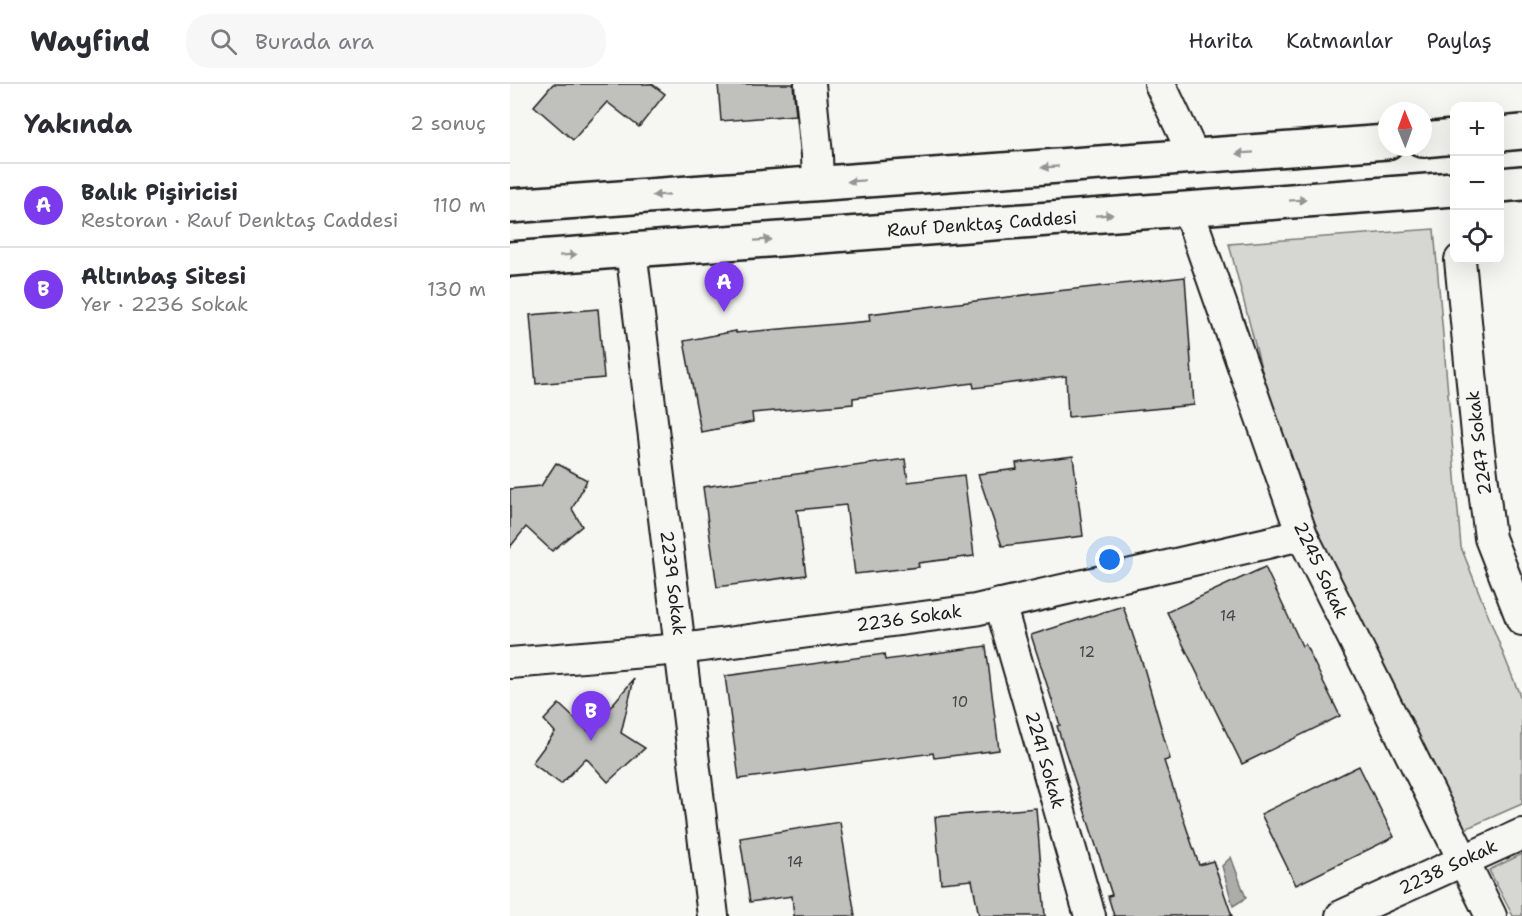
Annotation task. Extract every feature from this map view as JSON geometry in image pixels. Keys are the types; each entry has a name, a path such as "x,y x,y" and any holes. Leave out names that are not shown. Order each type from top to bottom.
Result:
{"main road":[{"path":"1504,134 1522,132"},
{"path":"1432,139 1450,137"},
{"path":"510,206 1378,143"},
{"path":"1504,185 1522,183"},
{"name":"Rauf Denktaş Caddesi","path":"510,259 1188,208 1450,192"}],"street":[{"path":"810,84 818,184"},
{"path":"1160,84 1194,156"},
{"name":"2245 Sokak","path":"1188,208 1302,535 1491,916"},
{"name":"2239 Sokak","path":"631,250 713,916"},
{"name":"2247 Sokak","path":"1460,264 1477,434 1491,538 1522,620"},
{"name":"2236 Sokak","path":"510,663 681,649 963,611 1302,535"},
{"name":"2241 Sokak","path":"1000,604 1090,916"},
{"name":"2238 Sokak","path":"1341,916 1522,834"}],"shaded area":[{"path":"1434,229 1461,547 1522,701 1522,804 1456,833 1301,522 1229,244"},
{"path":"1522,854 1522,916 1513,916 1489,870"},
{"path":"1231,857 1246,898 1233,906 1222,866"}],"building":[{"path":"553,84 652,84 665,94 639,127 607,102 573,140 534,106"},
{"path":"718,84 793,84 796,115 721,121"},
{"path":"1185,277 1194,405 1068,417 1066,376 974,388 973,383 853,398 853,404 752,413 753,422 701,432 684,341 736,331 736,333 870,321 869,314"},
{"path":"598,309 604,378 536,384 530,315"},
{"path":"1073,456 1083,536 1002,546 978,474 1017,469 1016,463"},
{"path":"905,459 908,482 964,475 974,556 918,563 919,567 855,574 846,505 797,510 806,575 717,587 703,487"},
{"path":"556,463 587,480 572,509 582,526 552,551 526,527 510,547 510,489 541,486"},
{"path":"1265,567 1302,646 1305,644 1340,716 1242,764 1167,612"},
{"path":"1123,606 1144,668 1170,759 1164,761 1199,865 1213,861 1232,916 1114,916 1108,896 1112,895 1057,726 1060,725 1031,635"},
{"path":"986,646 999,750 934,758 933,753 739,779 725,676 884,654 885,660"},
{"path":"634,679 621,733 645,748 608,782 586,758 561,784 532,763 555,732 544,720 559,704 589,732"},
{"path":"1359,766 1394,837 1296,885 1261,814"},
{"path":"1036,808 1045,916 979,916 972,880 941,883 935,817"},
{"path":"840,822 855,916 794,916 792,896 750,902 740,838"}],"place":[{"name":"Balık Pişiricisi","path":"724,312"},
{"name":"Altınbaş Sitesi","path":"591,741"}]}
